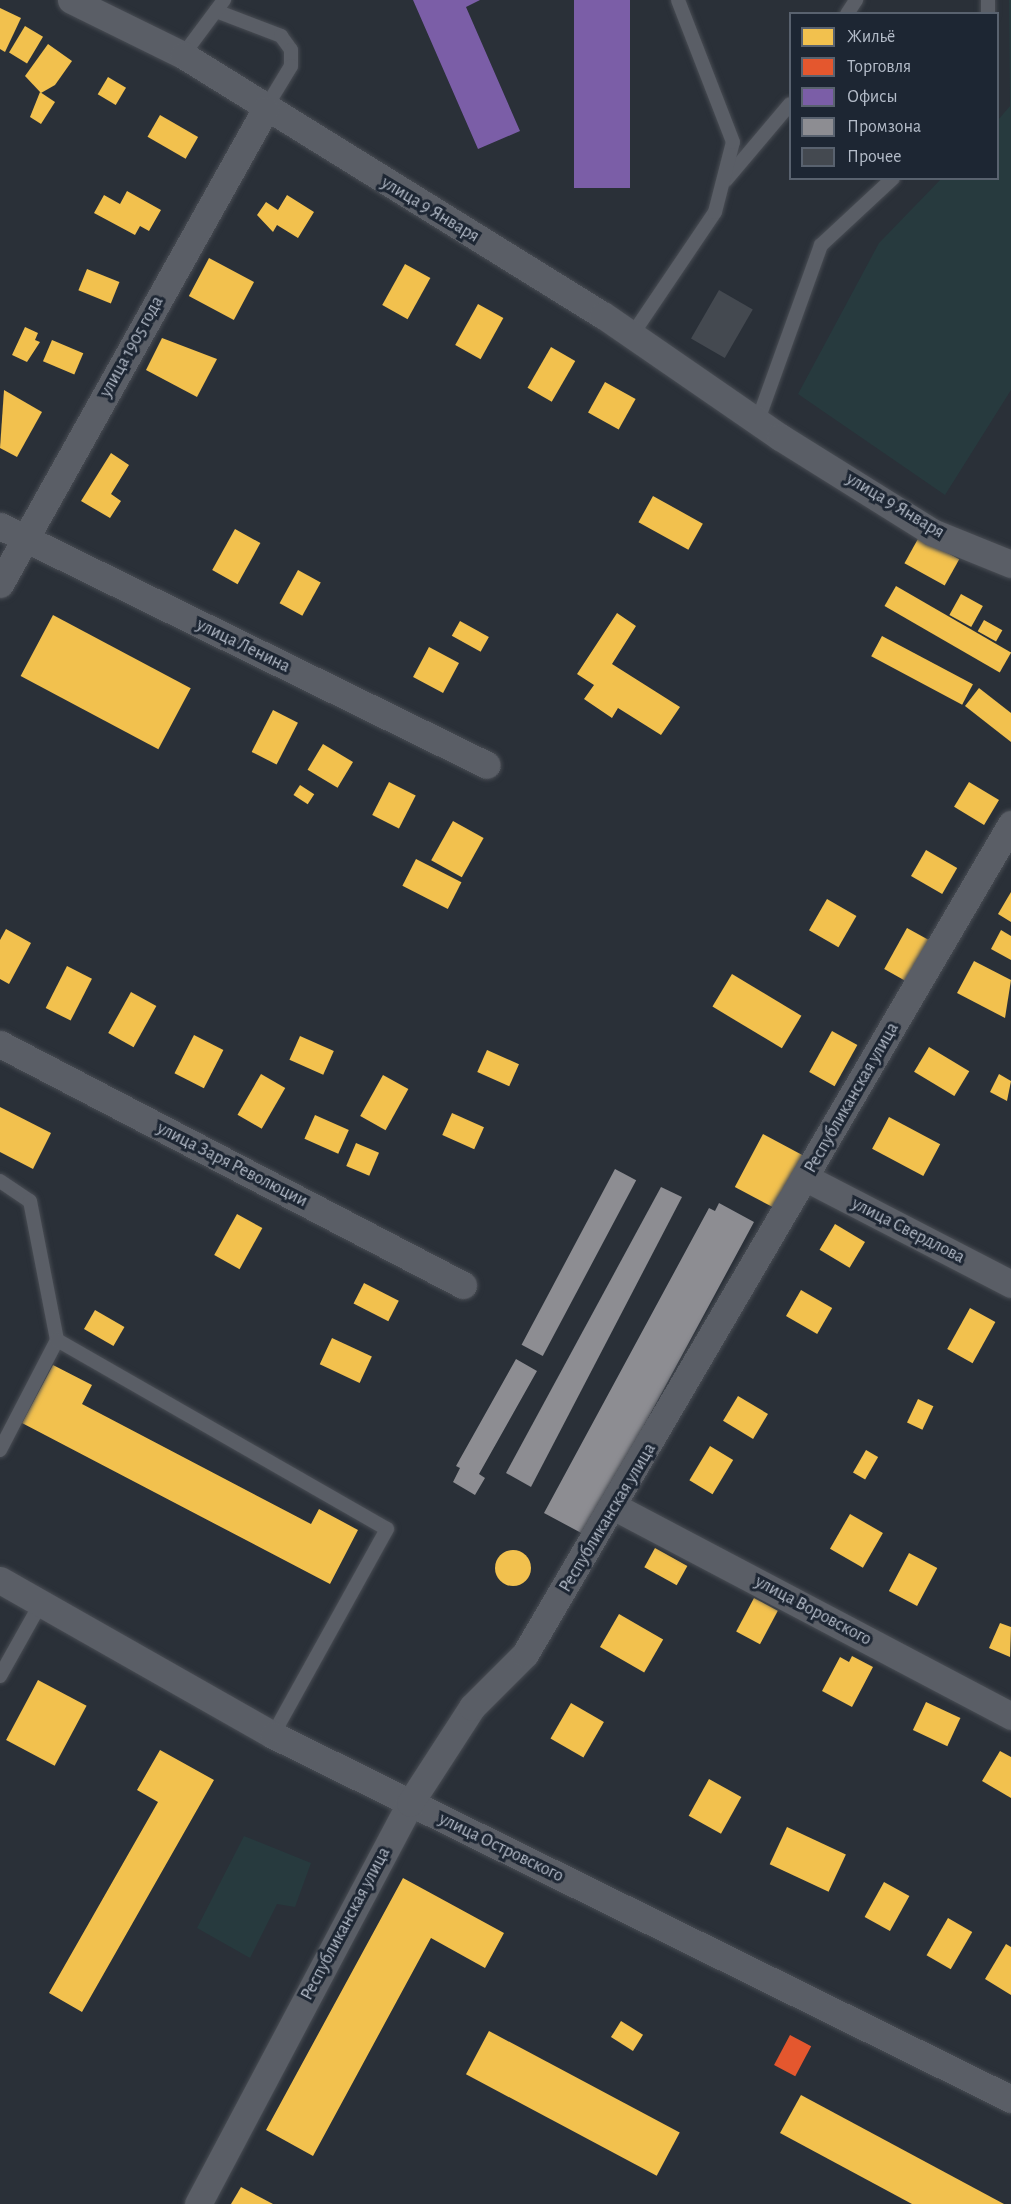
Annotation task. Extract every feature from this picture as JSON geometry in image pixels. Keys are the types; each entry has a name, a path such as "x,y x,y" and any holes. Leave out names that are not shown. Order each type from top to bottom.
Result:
{"street":[{"name":"улица 9 Января","path":"71,0 183,55 265,110 632,335 780,437 932,532 1011,564"},
{"name":"улица 1905 года","path":"0,584 265,110"},
{"name":"улица Ленина","path":"0,526 487,765"},
{"name":"Республиканская улица","path":"198,2204 410,1803 472,1707 525,1654 615,1507 806,1178 1004,853 1011,824"},
{"name":"улица Заря Революции","path":"0,1044 463,1285"},
{"name":"улица Свердлова","path":"806,1178 1011,1284"},
{"name":"улица Воровского","path":"615,1507 1011,1716"},
{"name":"улица Островского","path":"0,1580 273,1735 1011,2099"}],"lane":[{"path":"632,335 715,212 733,142 678,0"},
{"path":"183,55 220,6 282,36 291,50 291,66 265,110"},
{"path":"723,184 789,105"},
{"path":"758,420 821,245 890,180"},
{"path":"0,1180 30,1201 57,1340 0,1450"},
{"path":"57,1340 387,1529 273,1735"},
{"path":"0,1676 41,1603"}],"green space":[{"path":"1009,0 1011,0 1011,390 945,495 798,394 879,243 940,180 999,180 999,119 1010,106"},
{"path":"244,1836 311,1863 295,1907 277,1904 250,1958 197,1928"}],"building: Жильё":[{"path":"0,8 21,18 5,52 0,49"},
{"path":"25,26 43,37 27,63 9,53"},
{"path":"48,44 72,61 55,85 41,93 25,76"},
{"path":"108,77 126,88 116,105 98,94"},
{"path":"40,92 55,102 41,124 30,117"},
{"path":"160,115 198,137 186,159 148,137"},
{"path":"127,191 161,210 149,231 140,226 135,235 94,213 104,195 120,204"},
{"path":"287,195 314,212 298,238 277,225 273,232 257,215 266,202 278,210"},
{"path":"209,258 254,282 234,320 189,296"},
{"path":"405,264 430,278 408,319 382,305"},
{"path":"87,269 119,282 111,303 78,290"},
{"path":"478,304 503,318 481,359 455,345"},
{"path":"25,327 38,333 35,340 40,342 27,362 12,355"},
{"path":"162,338 217,359 197,397 146,370"},
{"path":"52,340 83,353 74,374 43,361"},
{"path":"551,347 575,361 552,402 528,388"},
{"path":"605,382 636,399 619,430 588,413"},
{"path":"4,390 42,412 17,457 0,448"},
{"path":"111,453 129,465 111,494 121,501 110,518 81,501"},
{"path":"653,496 703,524 688,550 638,522"},
{"path":"235,529 260,543 238,584 212,570"},
{"path":"919,537 959,559 945,586 904,563"},
{"path":"298,570 321,583 302,616 280,603"},
{"path":"896,586 1011,652 1000,672 884,606"},
{"path":"961,594 983,606 971,627 949,615"},
{"path":"617,613 636,626 612,664 680,707 661,735 618,708 612,718 584,699 594,685 577,674"},
{"path":"53,615 191,688 158,749 21,676"},
{"path":"984,620 1002,630 996,642 978,631"},
{"path":"460,621 489,637 481,652 452,636"},
{"path":"882,636 973,684 962,705 871,656"},
{"path":"429,647 459,663 443,693 413,677"},
{"path":"979,688 1011,713 1011,742 965,706"},
{"path":"273,710 298,723 277,765 252,752"},
{"path":"323,744 353,762 338,788 308,770"},
{"path":"389,782 416,796 399,829 372,815"},
{"path":"969,782 999,800 984,825 954,807"},
{"path":"300,785 314,794 308,804 293,795"},
{"path":"453,821 484,838 462,877 431,860"},
{"path":"926,850 957,868 942,894 911,876"},
{"path":"416,859 461,882 448,909 402,886"},
{"path":"1011,892 1011,922 998,914"},
{"path":"827,899 856,916 838,947 809,930"},
{"path":"907,928 932,942 910,983 884,969"},
{"path":"6,929 31,943 9,984 0,979 0,940"},
{"path":"1001,930 1011,936 1011,960 991,949"},
{"path":"974,961 1011,980 1005,1018 957,993"},
{"path":"67,966 92,979 71,1021 46,1008"},
{"path":"732,974 801,1016 782,1048 712,1007"},
{"path":"131,992 156,1006 134,1047 108,1033"},
{"path":"832,1031 857,1045 835,1086 809,1072"},
{"path":"194,1035 223,1050 204,1088 174,1073"},
{"path":"300,1036 334,1051 323,1075 289,1060"},
{"path":"929,1047 969,1071 954,1096 914,1072"},
{"path":"487,1050 519,1064 509,1086 477,1072"},
{"path":"261,1074 285,1088 262,1129 237,1115"},
{"path":"999,1074 1011,1081 1007,1101 990,1092"},
{"path":"383,1075 408,1089 386,1130 360,1116"},
{"path":"0,1107 51,1133 33,1169 0,1152"},
{"path":"452,1113 484,1127 474,1149 442,1135"},
{"path":"315,1115 349,1130 338,1154 304,1139"},
{"path":"889,1117 940,1144 923,1176 872,1149"},
{"path":"763,1134 803,1155 775,1208 735,1187"},
{"path":"356,1143 379,1153 369,1176 346,1166"},
{"path":"237,1214 262,1228 240,1269 214,1255"},
{"path":"835,1224 865,1242 850,1268 820,1250"},
{"path":"364,1283 399,1301 388,1321 354,1303"},
{"path":"801,1290 832,1308 817,1334 786,1316"},
{"path":"970,1308 995,1322 973,1363 947,1349"},
{"path":"95,1310 124,1327 113,1346 84,1329"},
{"path":"332,1338 372,1357 360,1383 320,1364"},
{"path":"53,1365 92,1385 82,1404 311,1524 319,1509 358,1530 330,1584 22,1423"},
{"path":"738,1396 768,1414 753,1439 723,1421"},
{"path":"918,1399 933,1406 922,1430 907,1423"},
{"path":"710,1446 733,1460 713,1494 689,1480"},
{"path":"866,1450 878,1457 865,1480 853,1473"},
{"path":"850,1514 883,1533 863,1568 830,1549"},
{"path":"655,1548 687,1566 677,1585 644,1567"},
{"path":"513,1550 526,1555 531,1568 526,1581 513,1586 500,1581 495,1568 500,1555"},
{"path":"909,1553 937,1568 917,1606 889,1591"},
{"path":"754,1598 778,1611 760,1644 736,1632"},
{"path":"619,1614 663,1640 644,1672 600,1647"},
{"path":"1000,1623 1011,1627 1010,1657 989,1648"},
{"path":"852,1656 873,1667 852,1707 822,1691 840,1657 849,1662"},
{"path":"38,1680 87,1706 55,1766 6,1740"},
{"path":"926,1702 960,1718 947,1746 913,1730"},
{"path":"571,1703 604,1722 583,1758 550,1739"},
{"path":"160,1750 214,1780 82,2012 49,1993 158,1802 137,1790"},
{"path":"1000,1751 1011,1757 1011,1798 982,1781"},
{"path":"709,1779 741,1797 721,1834 689,1816"},
{"path":"787,1827 846,1854 829,1892 770,1864"},
{"path":"403,1878 504,1933 485,1968 431,1938 313,2156 266,2130"},
{"path":"884,1882 909,1896 890,1931 865,1917"},
{"path":"948,1918 972,1932 951,1969 926,1955"},
{"path":"1006,1944 1011,1947 1011,1995 985,1979"},
{"path":"621,2021 643,2035 633,2051 611,2037"},
{"path":"489,2031 680,2132 657,2176 466,2074"},
{"path":"801,2095 1004,2204 912,2204 780,2133"},
{"path":"241,2187 273,2204 231,2204"}],"building: Торговля":[{"path":"790,2035 811,2046 795,2076 774,2065"}],"building: Офисы":[{"path":"413,0 480,0 466,7 520,131 478,149"},
{"path":"574,0 630,0 630,188 574,188"}],"building: Промзона":[{"path":"615,1169 636,1180 543,1356 522,1345"},
{"path":"661,1187 682,1197 531,1487 506,1473"},
{"path":"719,1203 754,1222 585,1535 544,1513 709,1208 715,1211"},
{"path":"516,1359 537,1371 479,1474 485,1478 475,1495 453,1482 460,1468 456,1466"}],"building: Прочее":[{"path":"719,290 753,310 725,358 691,338"}]}
